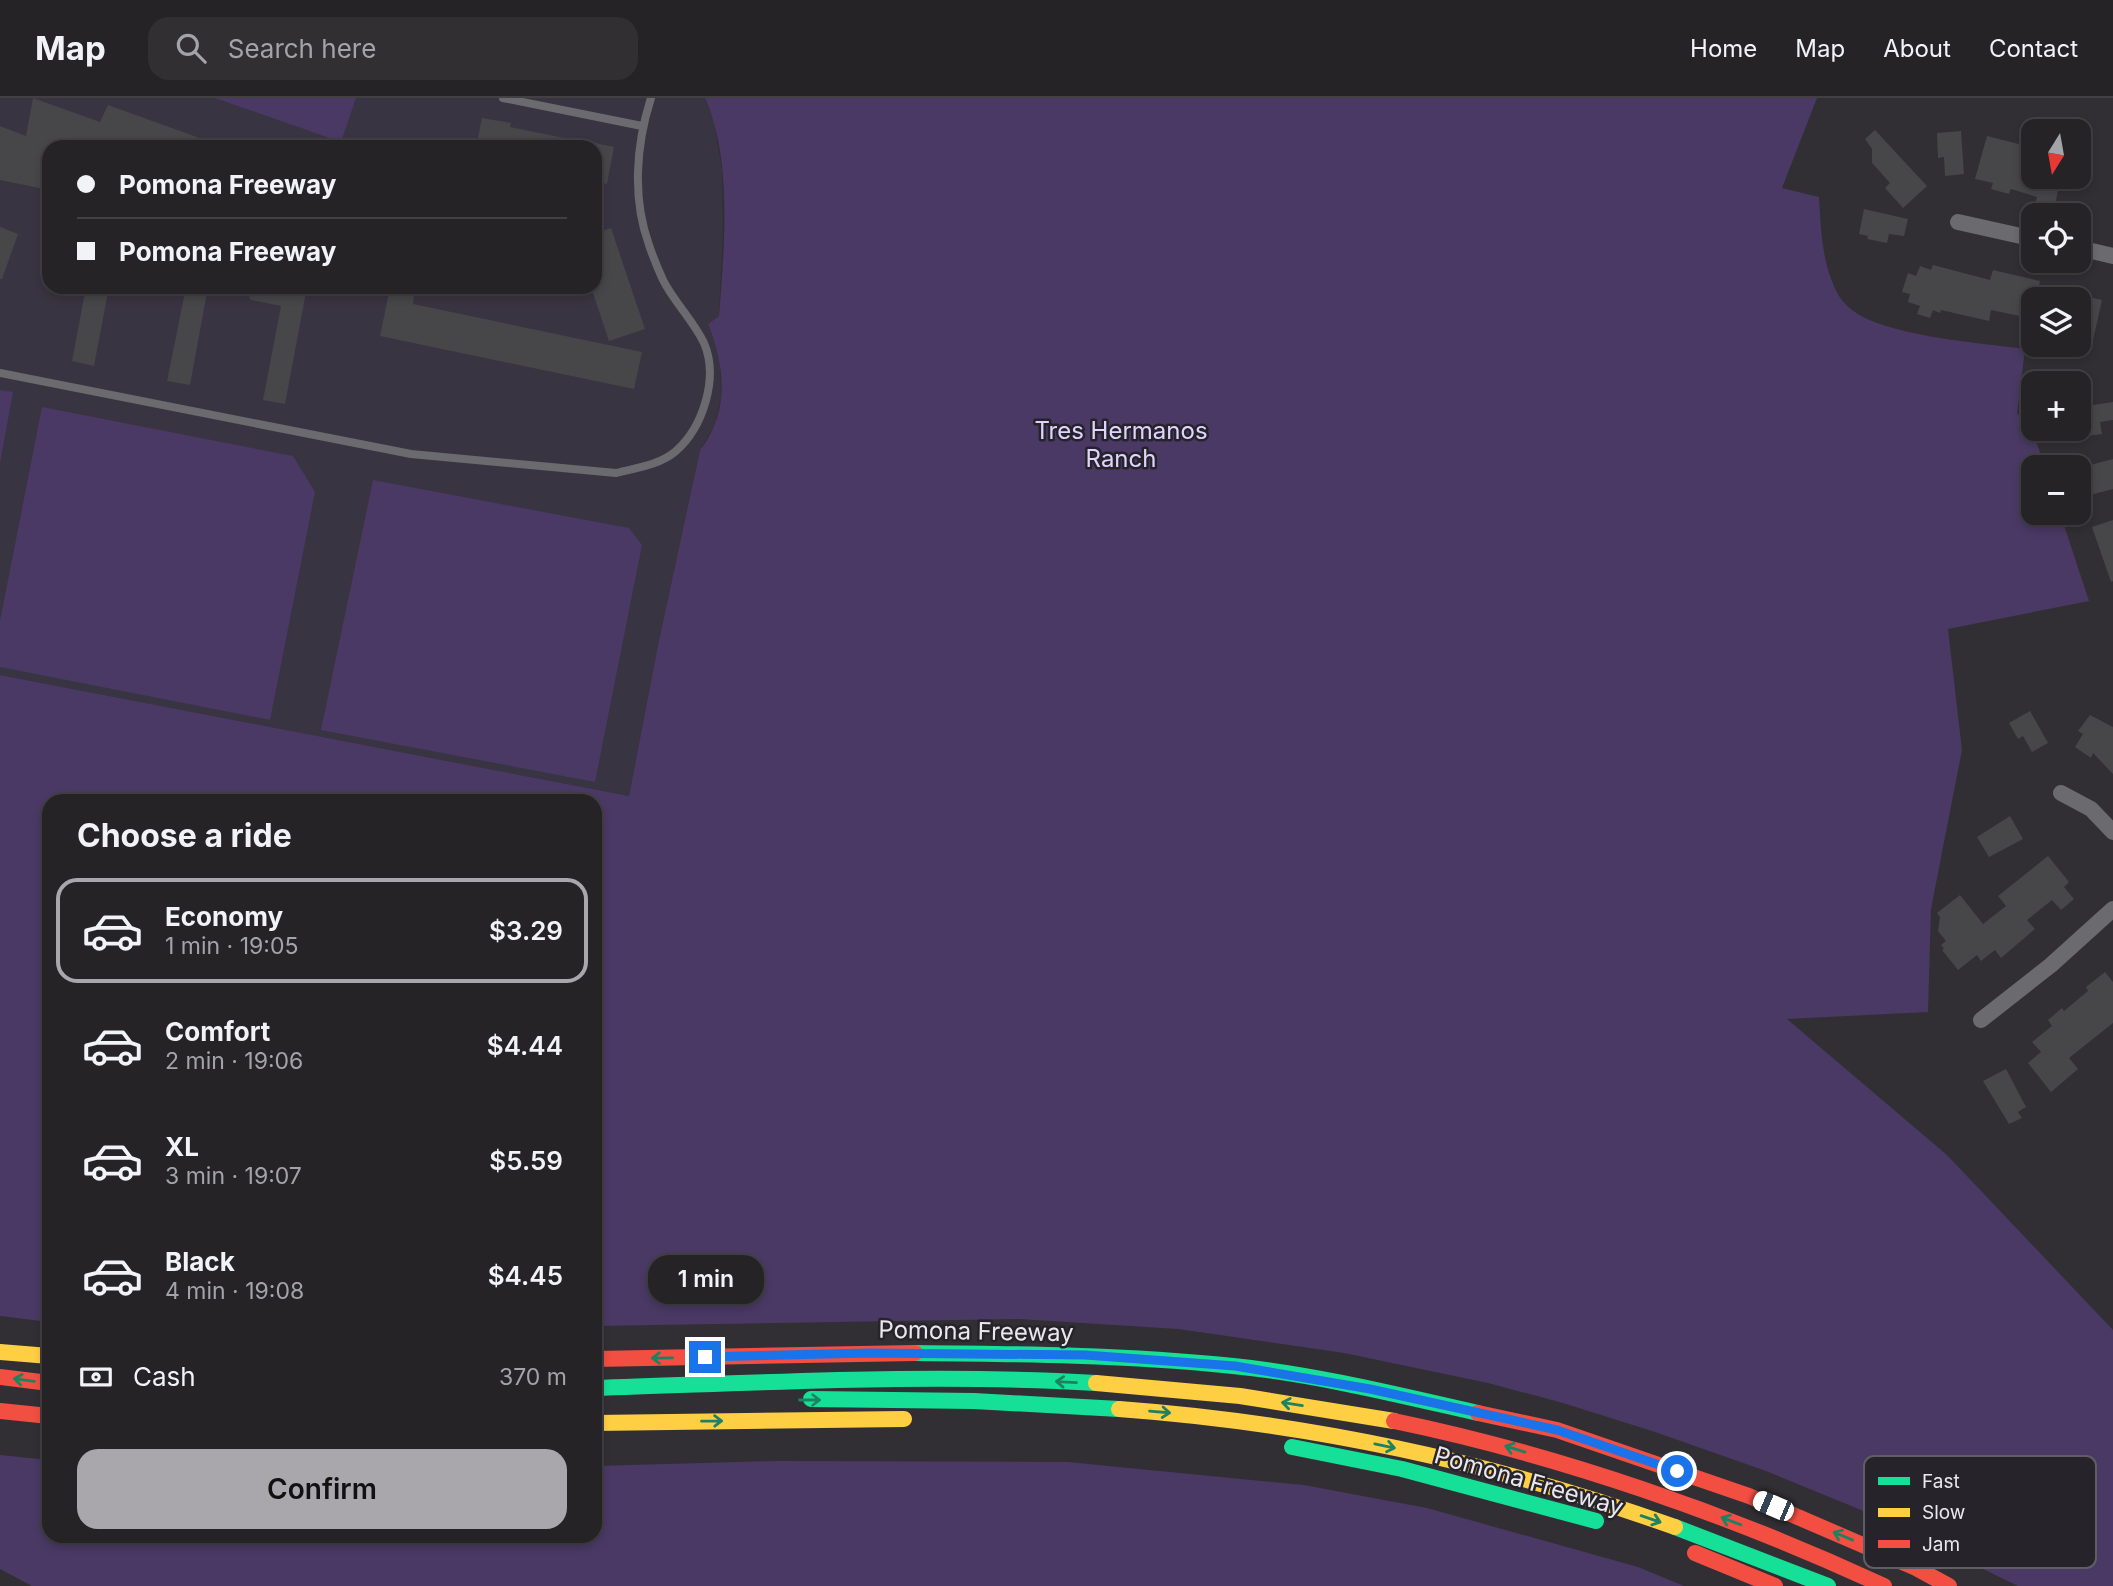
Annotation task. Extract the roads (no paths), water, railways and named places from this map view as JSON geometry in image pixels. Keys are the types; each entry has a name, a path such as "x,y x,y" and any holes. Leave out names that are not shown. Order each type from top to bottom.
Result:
{"highway":[{"path":"0,1352 42,1355"},
{"name":"Pomona Freeway","path":"602,1359 869,1353 1071,1355 1235,1366 1370,1389 1557,1430 1749,1496 1864,1546"},
{"path":"0,1377 42,1382"},
{"path":"602,1388 874,1379 1009,1379 1129,1385 1246,1397 1375,1417 1499,1444 1727,1519 1884,1586"},
{"path":"0,1393 42,1397"},
{"path":"801,1400 968,1400 1080,1405 1193,1415 1341,1436 1458,1461 1577,1494 1723,1544 1828,1586"},
{"path":"602,1402 677,1401"},
{"path":"0,1410 42,1415"},
{"path":"602,1423 921,1418"},
{"name":"Pomona Freeway","path":"1003,1419 1124,1424 1269,1443 1402,1469 1568,1512 1607,1525"},
{"path":"1686,1550 1774,1586"},
{"name":"Pomona Freeway","path":"1916,1568 1949,1586"}],"street":[{"path":"1958,222 2021,236"},
{"path":"2091,251 2113,256"},
{"path":"2061,793 2091,809 2113,832"},
{"path":"1981,1020 2051,965 2113,909"}],"lane":[{"path":"503,98 642,126"},
{"path":"0,373 411,454 616,473 649,466 675,452 692,433 705,405 709,374 704,345 663,281 648,243 639,201 642,126 651,98"}],"park label":[{"name":"Tres Hermanos Ranch","path":"1121,444"}]}
